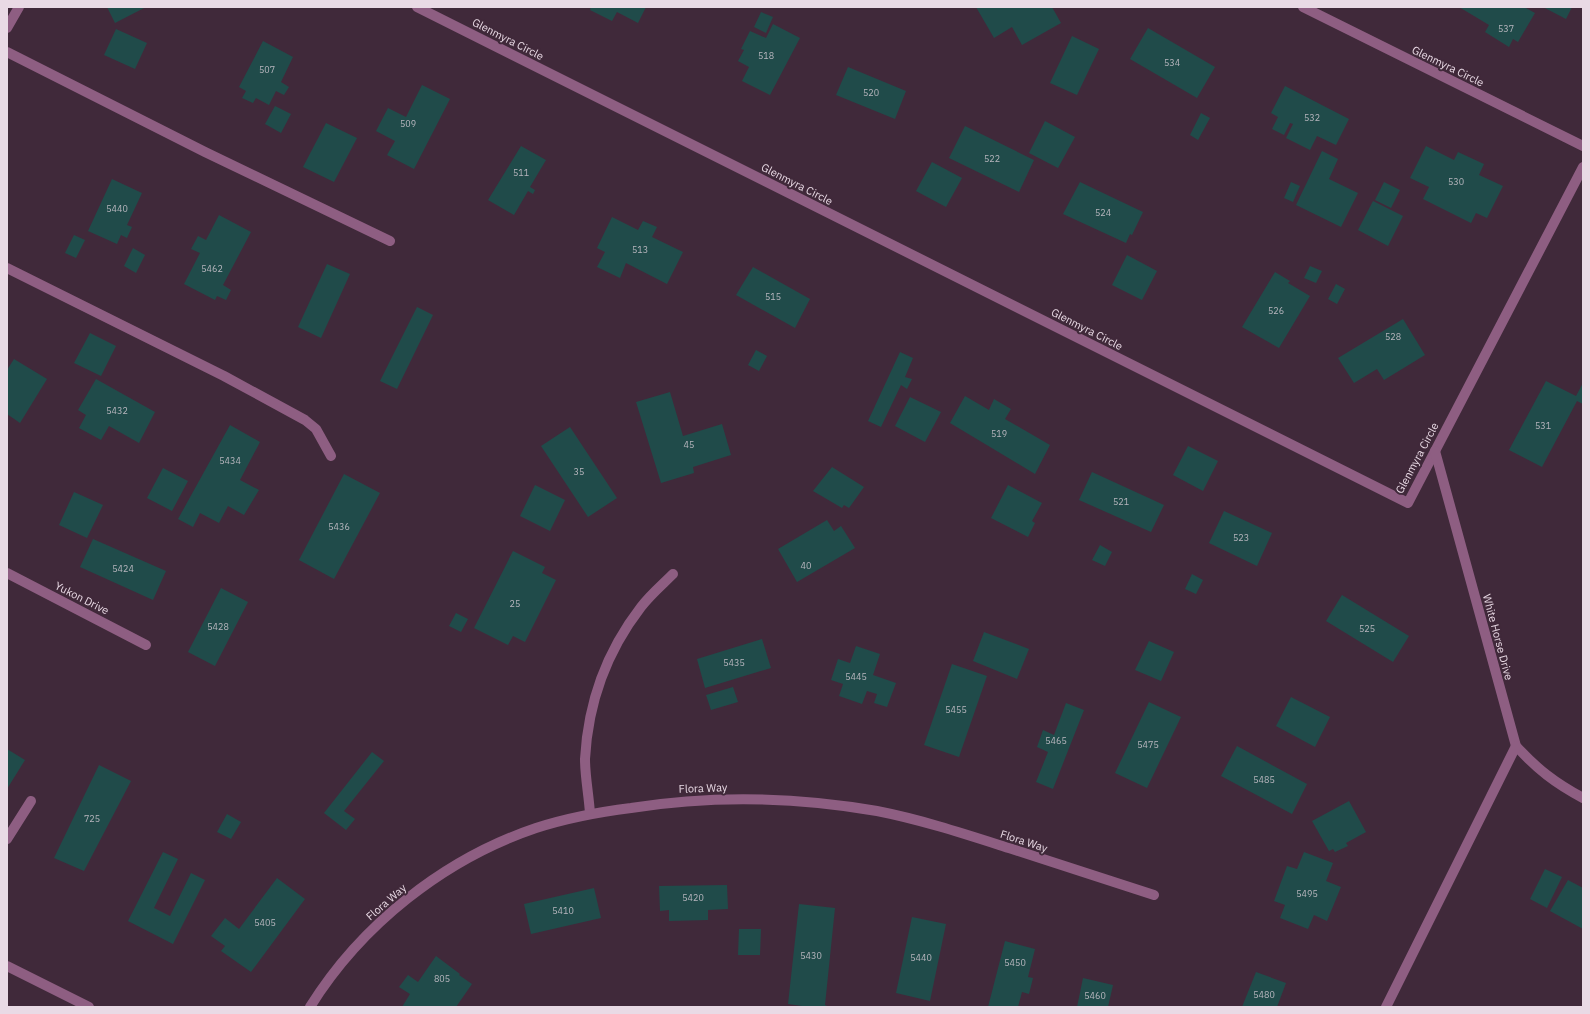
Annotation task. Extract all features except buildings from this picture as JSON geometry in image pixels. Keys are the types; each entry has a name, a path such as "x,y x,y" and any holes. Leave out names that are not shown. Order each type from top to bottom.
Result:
{"street":[{"path":"7,28 19,7"},
{"name":"Glenmyra Circle","path":"417,7 1408,503 1583,167"},
{"name":"Glenmyra Circle","path":"1303,7 1583,146"},
{"path":"7,52 205,152 390,241"},
{"path":"7,268 224,376 305,420 316,429 331,456"},
{"name":"White Horse Drive","path":"1435,451 1516,746 1535,767 1561,787 1583,798"},
{"name":"Yukon Drive","path":"7,573 146,645"},
{"path":"590,814 585,760 590,717 601,676 619,639 642,605 673,574"},
{"path":"1386,1007 1516,746"},
{"name":"Flora Way","path":"310,1007 322,987 356,945 396,908 439,876 486,849 535,828 590,814 672,802 742,798 810,802 878,812 943,826 1154,895"},
{"path":"7,839 31,801"},
{"path":"7,966 89,1007"}]}
